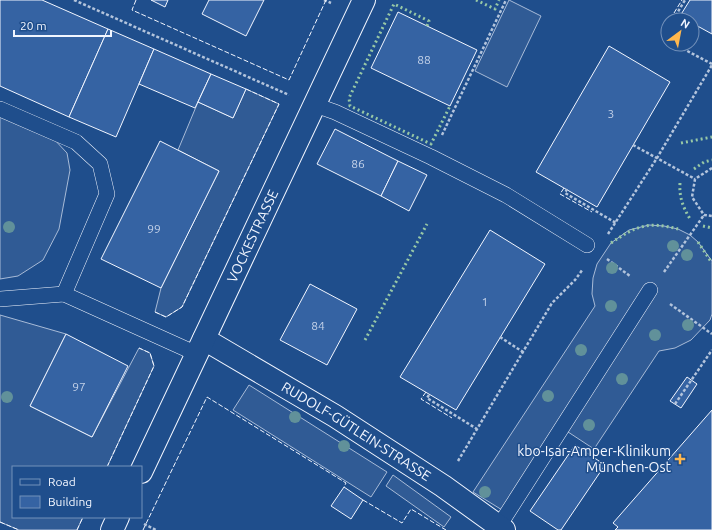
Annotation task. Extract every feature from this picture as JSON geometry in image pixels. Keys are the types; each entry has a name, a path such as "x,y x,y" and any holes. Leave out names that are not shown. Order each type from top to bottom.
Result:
{"main road":[{"name":"VOCKESTRASSE","path":"142,470 364,0"},
{"name":"RUDOLF-GÜTLEIN-STRASSE","path":"200,347 335,416 443,486 501,528"},
{"path":"112,530 118,518"}],"lane":[{"path":"315,104 417,151 506,195 587,244"},
{"path":"0,109 76,142 100,164 107,194 64,294"},
{"path":"501,528 650,290"},
{"path":"0,299 64,294 200,347"}],"path":[{"path":"74,0 290,96"},
{"path":"324,0 334,4"},
{"path":"440,138 506,0"},
{"path":"678,12 685,0"},
{"path":"604,240 657,158 712,64 689,52"},
{"path":"633,145 695,179"},
{"path":"712,168 695,179 692,198 704,215 712,216"},
{"path":"566,189 564,192 616,223"},
{"path":"650,290 704,215"},
{"path":"443,486 552,302 575,280 584,268"},
{"path":"500,337 523,352"},
{"path":"675,404 712,350"},
{"path":"429,395 427,398 477,429"}],"shaded area":[{"path":"509,0 541,16 507,87 475,71"},
{"path":"246,89 279,104 182,307 166,317 155,312 161,288 219,171 178,150 198,102 233,118"},
{"path":"0,114 52,137 67,153 70,170 59,229 43,260 18,276 0,279"},
{"path":"649,225 678,229 690,235 698,242 712,261 712,314 710,320 691,340 675,348 659,351 594,449 562,428 507,513 473,492 595,306 592,294 593,278 597,264 611,243 629,230"},
{"path":"0,315 66,334 30,406 92,437 139,348 150,353 154,366 107,466 12,466 12,518 83,518 77,530 19,530 0,522"},
{"path":"249,385 387,472 371,497 233,410"},
{"path":"393,475 451,517 444,527 386,486"}],"building":[{"path":"0,0 42,0 108,29 69,117 0,86"},
{"path":"151,0 168,0 165,7"},
{"path":"209,0 264,0 246,36 202,14"},
{"path":"690,0 712,0 712,34 700,27 700,12 682,12"},
{"path":"398,12 477,50 450,106 371,68"},
{"path":"108,29 154,49 116,137 69,117"},
{"path":"609,46 670,82 597,207 536,172"},
{"path":"154,49 211,74 195,108 139,84"},
{"path":"211,74 246,89 233,118 198,102"},
{"path":"335,129 398,161 381,196 317,164"},
{"path":"160,141 219,171 161,288 101,259"},
{"path":"398,161 427,175 409,211 381,196"},
{"path":"490,230 545,264 456,410 400,377"},
{"path":"310,284 357,309 327,365 280,340"},
{"path":"66,334 128,366 92,437 30,406"},
{"path":"687,377 697,384 681,408 670,401"},
{"name":"kbo-Isar-Amper-Klinikum München-Ost","path":"712,410 712,530 615,530 618,527 613,523"},
{"path":"575,445 605,465 561,530 558,530 530,511"},
{"path":"344,487 363,500 351,519 331,506"}],"hedge":[{"path":"476,0 495,9 499,0"},
{"path":"427,26 429,21 394,4 349,98 350,106 431,144 450,106"},
{"path":"681,143 712,137"},
{"path":"694,169 704,162 712,160"},
{"path":"680,183 682,202 690,219"},
{"path":"365,340 427,224"},
{"path":"611,243 635,229 650,225 678,229"},
{"path":"703,226 712,228"},
{"path":"698,242 712,263"}],"fence":[{"path":"136,0 132,10 289,80 326,0"},
{"path":"675,12 682,0"},
{"path":"155,312 166,317 182,307 279,104 246,89"},
{"path":"564,188 560,194 592,212"},
{"path":"107,466 154,366 150,353 139,348"},
{"path":"426,392 421,399 452,418"},
{"path":"143,530 207,397 346,483 344,487"},
{"path":"363,500 402,523 411,509 446,530"},
{"path":"77,530 83,518"},
{"path":"0,522 19,530"}],"place":[{"name":"kbo-Isar-Amper-Klinikum München-Ost","path":"680,459"}]}
